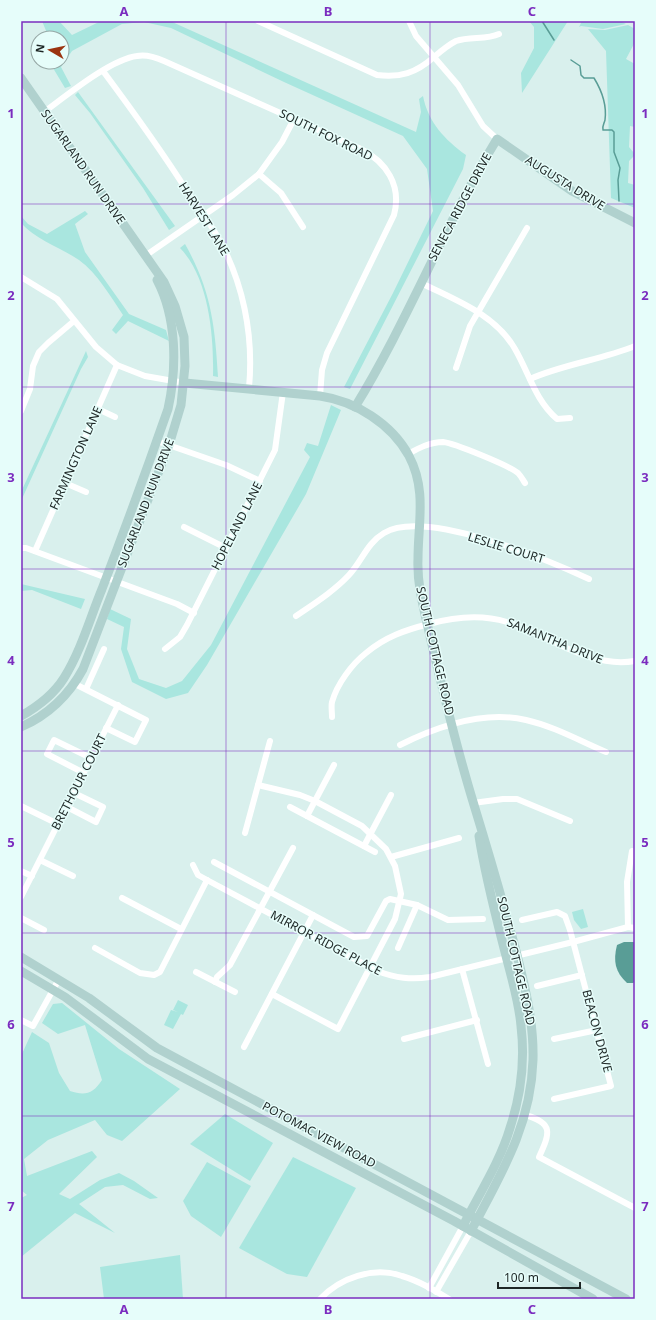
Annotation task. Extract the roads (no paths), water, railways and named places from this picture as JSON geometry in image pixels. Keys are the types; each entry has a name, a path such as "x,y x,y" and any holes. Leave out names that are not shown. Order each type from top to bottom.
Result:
{"street":[{"path":"258,21 377,75 392,76 410,73 454,42 466,39 493,37 499,34"},
{"name":"SENECA RIDGE DRIVE","path":"355,407 377,369 464,194 497,139 483,126 458,85 433,58 416,36 409,21"},
{"name":"SOUTH FOX ROAD","path":"44,112 103,71 119,62 136,56 155,57 294,118 374,156 381,163 390,176 396,196 395,211 392,221 327,353 322,370 320,396"},
{"name":"HARVEST LANE","path":"103,71 204,215 226,253 239,287 250,345 251,369 248,388"},
{"name":"SUGARLAND RUN DRIVE","path":"21,78 164,282 179,316 185,346 185,383 181,406 169,445 89,655 75,684 49,710 21,728"},
{"path":"145,256 233,195 259,174 282,142 294,118"},
{"name":"AUGUSTA DRIVE","path":"497,139 572,191 635,223"},
{"path":"259,174 281,193 303,227"},
{"path":"456,368 466,335 527,228"},
{"name":"SUGARLAND RUN DRIVE","path":"21,716 45,699 64,679 72,664 106,578 168,409 172,381 173,345 166,302 159,283 145,256"},
{"path":"21,277 51,295 62,305 96,347 117,365 145,376 185,383"},
{"path":"421,283 478,312 494,323 506,336 514,348 539,398 550,413 557,419 570,418"},
{"path":"21,408 30,389 33,366 39,352 74,321"},
{"path":"530,379 551,370 635,346"},
{"name":"FARMINGTON LANE","path":"35,551 117,365"},
{"name":"SOUTH COTTAGE ROAD","path":"185,383 248,388 320,396 341,400 385,426 408,454 418,477 420,488 418,570 427,624 452,724 474,803 500,887 529,1004 532,1033 532,1071 525,1115 514,1148 467,1228 436,1292"},
{"name":"HOPELAND LANE","path":"165,649 180,637 194,613 278,442 283,392"},
{"path":"98,409 115,417"},
{"path":"157,441 226,465 260,481"},
{"path":"408,454 428,445 451,443 462,446 517,472 525,483"},
{"path":"65,483 86,492"},
{"name":"LESLIE COURT","path":"296,616 339,584 355,568 368,546 384,533 398,528 420,526 450,531 514,549 556,564 589,579"},
{"path":"184,527 226,548"},
{"path":"21,548 35,551 177,604 194,613"},
{"name":"SAMANTHA DRIVE","path":"332,717 331,703 349,670 361,656 388,637 443,620 474,617 497,619 513,624 597,660 616,663 635,661"},
{"path":"86,689 104,649"},
{"path":"75,684 146,720 135,742 106,728"},
{"name":"BRETHOUR COURT","path":"21,897 118,705"},
{"path":"400,745 428,731 452,724 500,717 528,720 606,752"},
{"path":"84,772 47,754 54,740 91,758"},
{"path":"246,833 270,741"},
{"path":"307,816 334,764"},
{"path":"258,786 300,795 315,801 371,833 392,857 400,887 400,901 391,930 338,1029 272,994"},
{"path":"67,807 96,822 103,807 74,793"},
{"path":"364,846 391,795"},
{"path":"474,803 503,799 517,800 570,821"},
{"name":"SOUTH COTTAGE ROAD","path":"473,1217 507,1136 519,1090 523,1056 521,1026 517,1000 484,865 474,803"},
{"path":"21,806 58,824"},
{"path":"290,807 375,852"},
{"path":"392,857 459,838"},
{"path":"215,982 217,977 230,965 293,848"},
{"path":"628,927 627,882 632,851"},
{"path":"40,860 73,876"},
{"path":"214,862 313,915 360,938 367,936 386,901 390,899 417,905 448,920 483,919"},
{"name":"MIRROR RIDGE PLACE","path":"194,865 198,875 370,968 392,977 411,979 517,956 628,927 635,928"},
{"path":"21,870 32,876"},
{"path":"95,948 140,973 154,975 160,972 207,880"},
{"path":"122,898 181,930"},
{"path":"398,948 417,905"},
{"name":"BEACON DRIVE","path":"522,920 556,912 561,913 567,920 611,1086 554,1100"},
{"path":"244,1047 313,915"},
{"path":"21,918 44,930"},
{"name":"POTOMAC VIEW ROAD","path":"21,957 59,979 157,1048 626,1299"},
{"path":"462,968 478,1020 488,1064"},
{"name":"POTOMAC VIEW ROAD","path":"21,971 54,990 148,1059 467,1228 593,1299"},
{"path":"196,972 235,992"},
{"path":"537,986 582,974"},
{"path":"21,1020 33,1026 59,979"},
{"path":"404,1039 478,1020"},
{"path":"554,1039 597,1030"},
{"path":"525,1115 541,1120 545,1124 546,1139 539,1157 635,1208"},
{"name":"SOUTH COTTAGE ROAD","path":"429,1288 467,1228"},
{"path":"320,1299 335,1286 346,1280 372,1273 401,1275 449,1299"}],"waterway":[{"path":"542,21 554,40"},
{"path":"571,60 580,66 581,75 584,78 594,78 602,93 605,104 605,120 603,130 612,130 614,132 614,152 620,168 618,180 619,201"}]}
